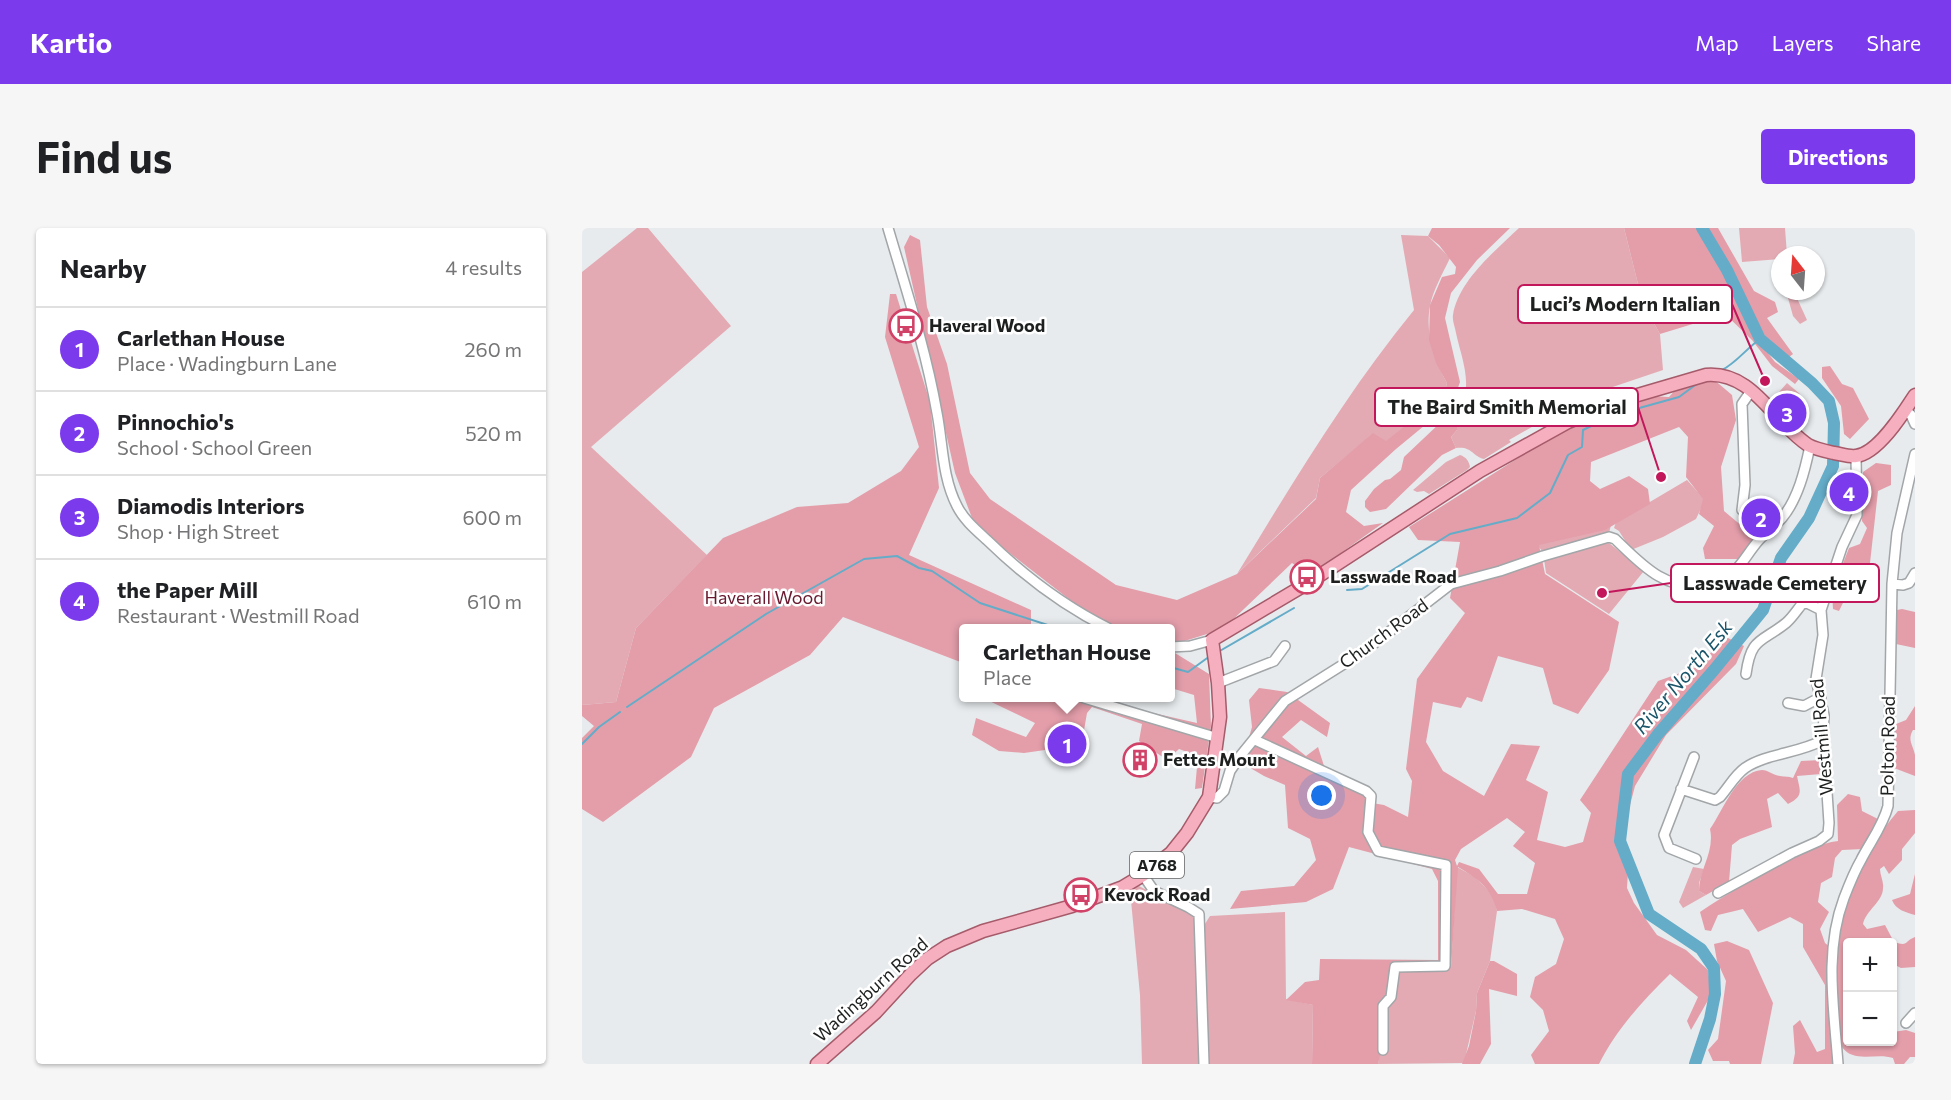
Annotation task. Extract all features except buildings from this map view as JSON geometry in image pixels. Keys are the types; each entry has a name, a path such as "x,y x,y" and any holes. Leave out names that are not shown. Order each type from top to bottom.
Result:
{"main road":[{"path":"1214,649 1308,583 1480,471 1568,422 1624,399 1662,386 1719,374 1735,379 1795,435 1813,447 1851,456 1863,454 1877,445 1915,395"},
{"name":"Wadingburn Road","path":"817,1064 876,1012 927,959 947,946 983,931 1072,906 1123,887 1171,853 1187,833 1209,797 1220,717 1214,649"}],"street":[{"path":"888,228 937,413 950,491 958,508 969,523 1010,562 1080,614 1100,624"},
{"path":"1742,510 1745,486 1742,404 1749,393"},
{"path":"1905,410 1911,415 1915,424"},
{"name":"Church Road","path":"1209,797 1217,798 1224,791 1230,771 1240,755 1255,740 1285,701 1363,652 1451,584 1609,537 1615,539 1648,570 1673,583 1688,586 1713,584 1733,574 1759,539 1789,508 1813,447"},
{"name":"Polton Road","path":"1838,1064 1832,961 1836,928 1844,899 1860,862 1885,818 1888,806 1892,584 1897,533 1915,454"},
{"name":"Westmill Road","path":"1718,893 1828,834 1824,746 1821,741 1824,715 1816,679 1822,635 1821,610 1842,547 1857,515 1851,456"},
{"path":"1892,584 1909,583 1915,573"},
{"path":"1746,674 1748,659 1754,645 1761,638 1787,622 1802,604 1807,603 1821,610"},
{"path":"1218,683 1274,662 1285,646"},
{"path":"1175,647 1214,649"},
{"path":"1788,703 1803,711 1821,697"},
{"path":"1097,702 1218,738"},
{"path":"1255,740 1366,791 1371,796 1368,832 1378,851 1446,865 1445,966 1395,967 1391,997 1383,1006 1383,1050"},
{"path":"1681,789 1715,800 1743,769 1813,746 1821,741"},
{"path":"1689,860 1669,848 1664,835 1681,789 1695,770 1694,757"},
{"path":"1143,875 1154,891 1199,914 1204,1064"},
{"path":"1906,1023 1915,1013"}],"shaded area":[{"path":"637,228 648,228 731,326 591,447 707,555 636,628 616,702 582,705 582,272"},
{"path":"1519,228 1624,228 1643,304 1660,334 1663,370 1586,396 1509,440 1511,442 1484,459 1465,448 1456,448 1451,437 1457,430 1457,419 1465,405 1460,404 1466,388 1465,369 1453,315 1456,302 1470,278 1489,256"},
{"path":"1739,228 1785,228 1786,246 1771,246 1771,260 1742,262"},
{"path":"1401,235 1428,236 1450,258 1433,294 1429,316 1432,346 1447,383 1444,395 1386,442 1373,434 1320,478 1316,498 1237,574 1343,406 1414,310"},
{"path":"1789,300 1798,300 1807,320 1800,324 1793,316"},
{"path":"1787,383 1800,394 1781,409 1772,400"},
{"path":"1460,455 1469,463 1470,467 1467,470 1429,494 1413,490 1446,462"},
{"path":"1687,480 1705,500 1696,519 1663,537 1631,550 1619,531 1614,528 1616,522"},
{"path":"1554,508 1611,525 1609,533 1543,552 1537,545"},
{"path":"1609,543 1644,571 1609,614 1546,573 1544,559 1559,553"},
{"path":"1457,867 1475,877 1493,895 1497,911 1490,961 1477,993 1476,1011 1464,1063 1378,1064 1386,1006 1394,997 1400,971 1451,968"},
{"path":"1693,867 1704,869 1699,891 1706,895 1683,908 1679,902"},
{"path":"1139,886 1194,915 1202,1064 1142,1064 1140,995 1130,890"},
{"path":"1285,912 1286,999 1313,1005 1312,1064 1208,1064 1203,927 1210,916"}],"green space":[{"path":"1432,228 1510,228 1477,260 1451,293 1445,318 1460,382 1453,402 1351,490 1346,512 1364,526 1383,523 1310,575 1292,563 1223,629 1175,644 1175,624 1110,624 1092,617 998,544 972,518 955,473 904,247 910,235 920,240 927,307 947,364 970,473 990,499 1116,585 1177,600 1237,574 1316,499 1320,478 1373,433 1386,441 1444,395 1447,383 1436,363 1429,340 1430,305 1442,277 1455,274 1456,267 1439,245 1428,236"},
{"path":"1624,228 1698,228 1722,268 1752,333 1775,362 1799,379 1795,384 1772,366 1752,340 1724,313 1660,334 1643,304"},
{"path":"1707,228 1718,228 1754,291 1775,302 1778,312 1767,318 1793,354 1789,357 1765,336"},
{"name":"Haverall Wood","path":"890,294 896,294 930,402 939,488 909,555 1031,610 1031,624 959,624 959,661 843,617 810,655 714,708 691,757 603,822 582,809 582,738 594,726 582,716 582,705 616,702 636,628 723,538 797,507 848,503 901,471 919,447 885,337"},
{"path":"1830,366 1842,384 1853,388 1869,419 1850,439 1844,434 1841,406 1822,378 1822,367"},
{"path":"1712,378 1732,395 1736,420 1721,467 1724,511 1755,537 1738,559 1705,559 1703,548 1714,526 1699,514 1703,499 1686,477 1688,437 1679,427 1591,462 1590,481 1600,489 1629,476 1648,489 1650,504 1605,530 1539,545 1545,574 1619,622 1609,670 1578,714 1553,704 1543,668 1498,656 1482,702 1467,697 1461,708 1433,702 1426,742 1443,771 1484,796 1511,744 1540,746 1526,780 1548,792 1537,840 1565,847 1583,842 1591,813 1580,800 1658,681 1697,667 1726,637 1744,646 1736,664 1666,735 1635,786 1618,851 1628,872 1627,888 1634,903 1657,935 1686,950 1708,970 1711,995 1691,1030 1687,1021 1698,997 1670,974 1631,1016 1613,1039 1599,1064 1535,1064 1531,1055 1549,1031 1543,1010 1530,997 1535,977 1556,964 1564,939 1555,919 1522,909 1497,911 1491,895 1483,884 1458,867 1451,968 1391,971 1387,994 1380,1005 1381,1051 1378,1064 1312,1064 1313,1005 1286,1000 1305,982 1319,980 1320,959 1438,960 1438,881 1432,869 1349,847 1333,889 1306,902 1230,909 1241,891 1294,886 1316,860 1310,839 1288,828 1285,785 1247,766 1240,768 1252,727 1249,700 1259,688 1287,692 1330,723 1327,737 1301,720 1282,737 1306,756 1318,747 1325,769 1365,789 1366,802 1384,805 1408,817 1412,781 1406,769 1417,679 1465,613 1450,598 1460,542 1418,540 1409,527 1572,424 1650,396 1669,397 1677,388","holes":["1507,818 1525,832 1513,846 1535,863 1527,894 1498,894 1479,869 1459,862 1457,866 1455,860 1461,849"]},
{"path":"1460,404 1466,405 1457,419 1457,430 1451,437 1456,448 1442,455 1386,509 1370,512 1365,507 1365,501 1374,489 1401,470 1404,457"},
{"path":"1876,463 1891,465 1891,485 1878,491 1869,572 1856,576 1839,611 1833,609 1832,592 1849,548 1860,544 1867,528 1862,521 1863,472"},
{"path":"1897,610 1915,612 1915,648 1896,644 1895,615"},
{"path":"1175,653 1209,674 1211,726 1202,788 1195,789 1198,756 1179,749 1167,760 1139,741 1142,724 1092,707 1087,713 1083,736 1059,730 1045,750 1024,753 999,751 972,735 976,718 1026,737 1035,723 991,702 1117,702 1197,723 1194,695 1175,689"},
{"path":"1915,706 1915,730 1910,740 1915,755 1915,776 1894,768 1893,763 1894,729 1896,724 1906,720"},
{"path":"1821,760 1821,774 1797,776 1800,793 1793,801 1788,804 1778,793 1767,799 1772,827 1740,839 1732,845 1729,882 1706,895 1699,891 1701,875 1709,853 1710,829 1738,785 1753,772 1762,770 1793,778 1801,761"},
{"path":"1848,794 1860,797 1862,811 1878,819 1863,849 1842,850 1835,858 1832,877 1821,883 1818,902 1829,912 1820,929 1825,943 1830,947 1834,1064 1793,1064 1795,1053 1793,1026 1800,1020 1817,1052 1825,1049 1825,985 1803,947 1803,924 1790,917 1758,932 1743,909 1718,915 1711,931 1705,930 1700,912 1744,884 1802,854 1838,841 1837,805"},
{"path":"1915,810 1915,833 1902,849 1902,860 1889,874 1884,866 1880,869 1883,883 1882,893 1867,914 1863,924 1867,929 1885,925 1892,938 1843,938 1843,1046 1897,1046 1897,1031 1906,1030 1915,1033 1915,1057 1910,1057 1904,1064 1895,1064 1893,1058 1853,1055 1842,1047 1835,977 1837,947 1846,905 1873,845 1898,811"},
{"path":"1915,874 1915,915 1904,912 1892,900 1910,894"},
{"path":"1915,937 1915,967 1897,966 1897,943 1904,944"},
{"path":"1727,941 1749,950 1773,1003 1761,1064 1730,1064 1729,1061 1713,1061 1708,1050 1718,1039 1726,981 1717,961 1714,944"},
{"path":"1490,961 1517,974 1517,996 1489,989 1491,1044 1480,1064 1462,1064 1469,1046 1477,993"}],"waterway":[{"name":"River North Esk","path":"1695,1064 1710,1019 1715,994 1714,968 1701,949 1649,914 1620,841 1628,774 1658,734 1763,610 1781,558 1809,518 1833,466 1834,423 1829,401 1812,383 1760,339 1727,270 1702,228"},
{"path":"1722,370 1760,339"},
{"path":"1347,590 1362,589 1450,534 1517,518 1550,493 1568,455 1582,447 1583,430 1614,415 1679,397 1698,383"},
{"path":"627,707 766,614 864,559 897,556 919,568 932,571 980,603 1045,624"},
{"path":"1218,652 1294,608"},
{"path":"1175,668 1188,672 1210,656"},
{"path":"582,744 599,727 620,712"}],"place":[{"name":"Haveral Wood","path":"906,326"},
{"name":"Luci’s Modern Italian","path":"1765,381"},
{"name":"Diamodis Interiors","path":"1787,413"},
{"name":"The Baird Smith Memorial","path":"1661,477"},
{"name":"the Paper Mill","path":"1849,492"},
{"name":"Pinnochio's","path":"1761,518"},
{"name":"Lasswade Road","path":"1307,577"},
{"name":"Lasswade Cemetery","path":"1602,593"},
{"name":"Carlethan House","path":"1067,744"},
{"name":"Fettes Mount","path":"1140,760"},
{"name":"Kevock Road","path":"1081,895"}]}
